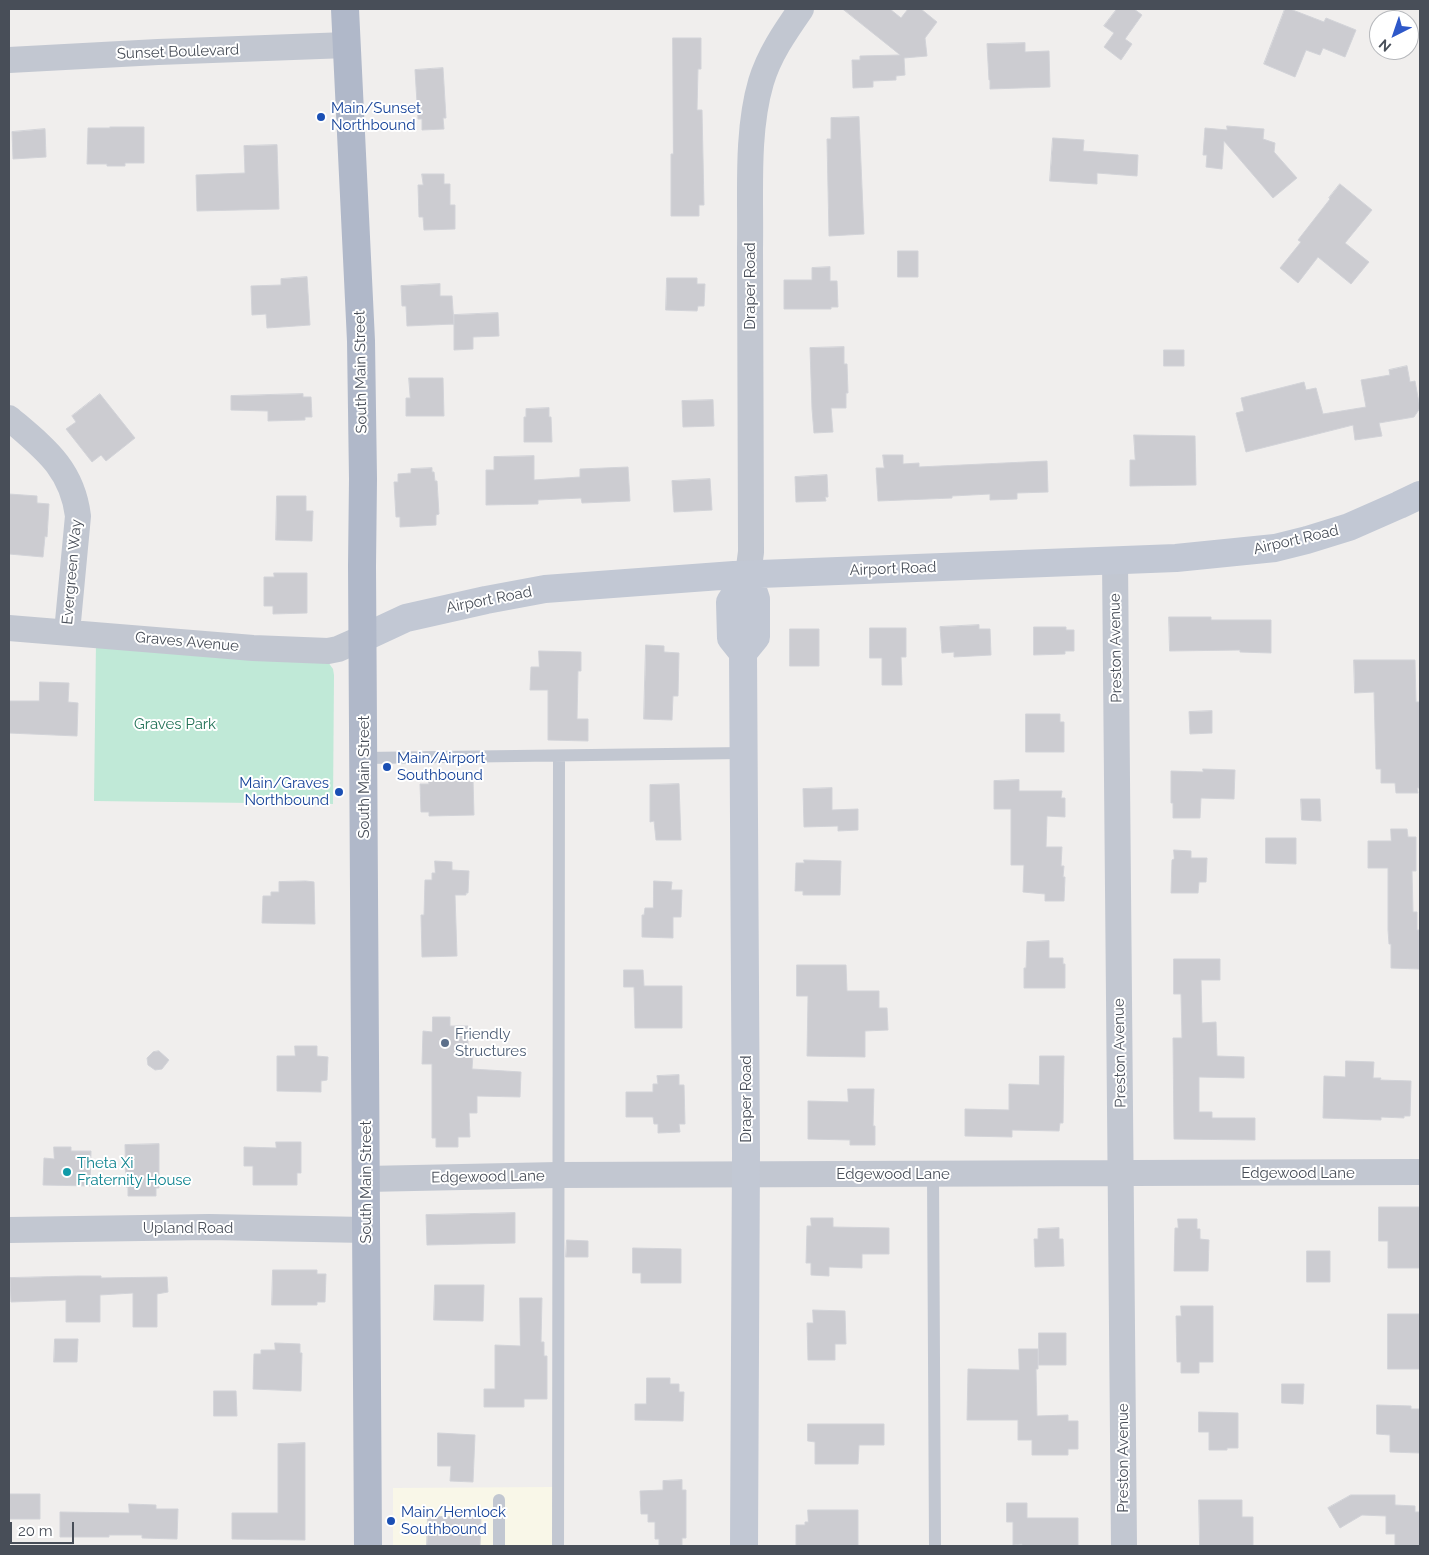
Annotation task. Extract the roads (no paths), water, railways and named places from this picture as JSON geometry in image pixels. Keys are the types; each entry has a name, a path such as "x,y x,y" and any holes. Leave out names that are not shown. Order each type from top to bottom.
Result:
{"main road":[{"name":"South Main Street","path":"345,9 361,341 368,1546"}],"street":[{"name":"Draper Road","path":"744,1546 746,1174 743,652 730,638 730,602 748,575 751,552 750,289 753,120 762,80 778,42 801,9"},
{"name":"Sunset Boulevard","path":"9,60 347,45"},
{"name":"Evergreen Way","path":"9,418 61,467 77,503 78,516 67,632"},
{"name":"Airport Road","path":"362,638 406,618 545,589 748,575 1176,558 1275,548 1349,526 1420,495"},
{"name":"Preston Avenue","path":"1114,560 1124,1546"},
{"name":"Graves Avenue","path":"9,628 253,648 328,652 362,638"},
{"name":"Edgewood Lane","path":"366,1179 558,1175 1420,1172"},
{"name":"Upland Road","path":"9,1230 209,1227 366,1230"}],"lane":[{"path":"364,758 743,753"},
{"path":"558,1546 559,756"},
{"path":"933,1174 935,1546"},
{"path":"499,1500 500,1546"}],"place":[{"name":"Main/Sunset Northbound","path":"321,117"},
{"name":"Main/Airport Southbound","path":"387,767"},
{"name":"Main/Graves Northbound","path":"339,792"},
{"name":"Friendly Structures","path":"445,1043"},
{"name":"Theta Xi Fraternity House","path":"67,1172"},
{"name":"Main/Hemlock Southbound","path":"391,1521"}],"park label":[{"name":"Graves Park","path":"175,724"}]}
